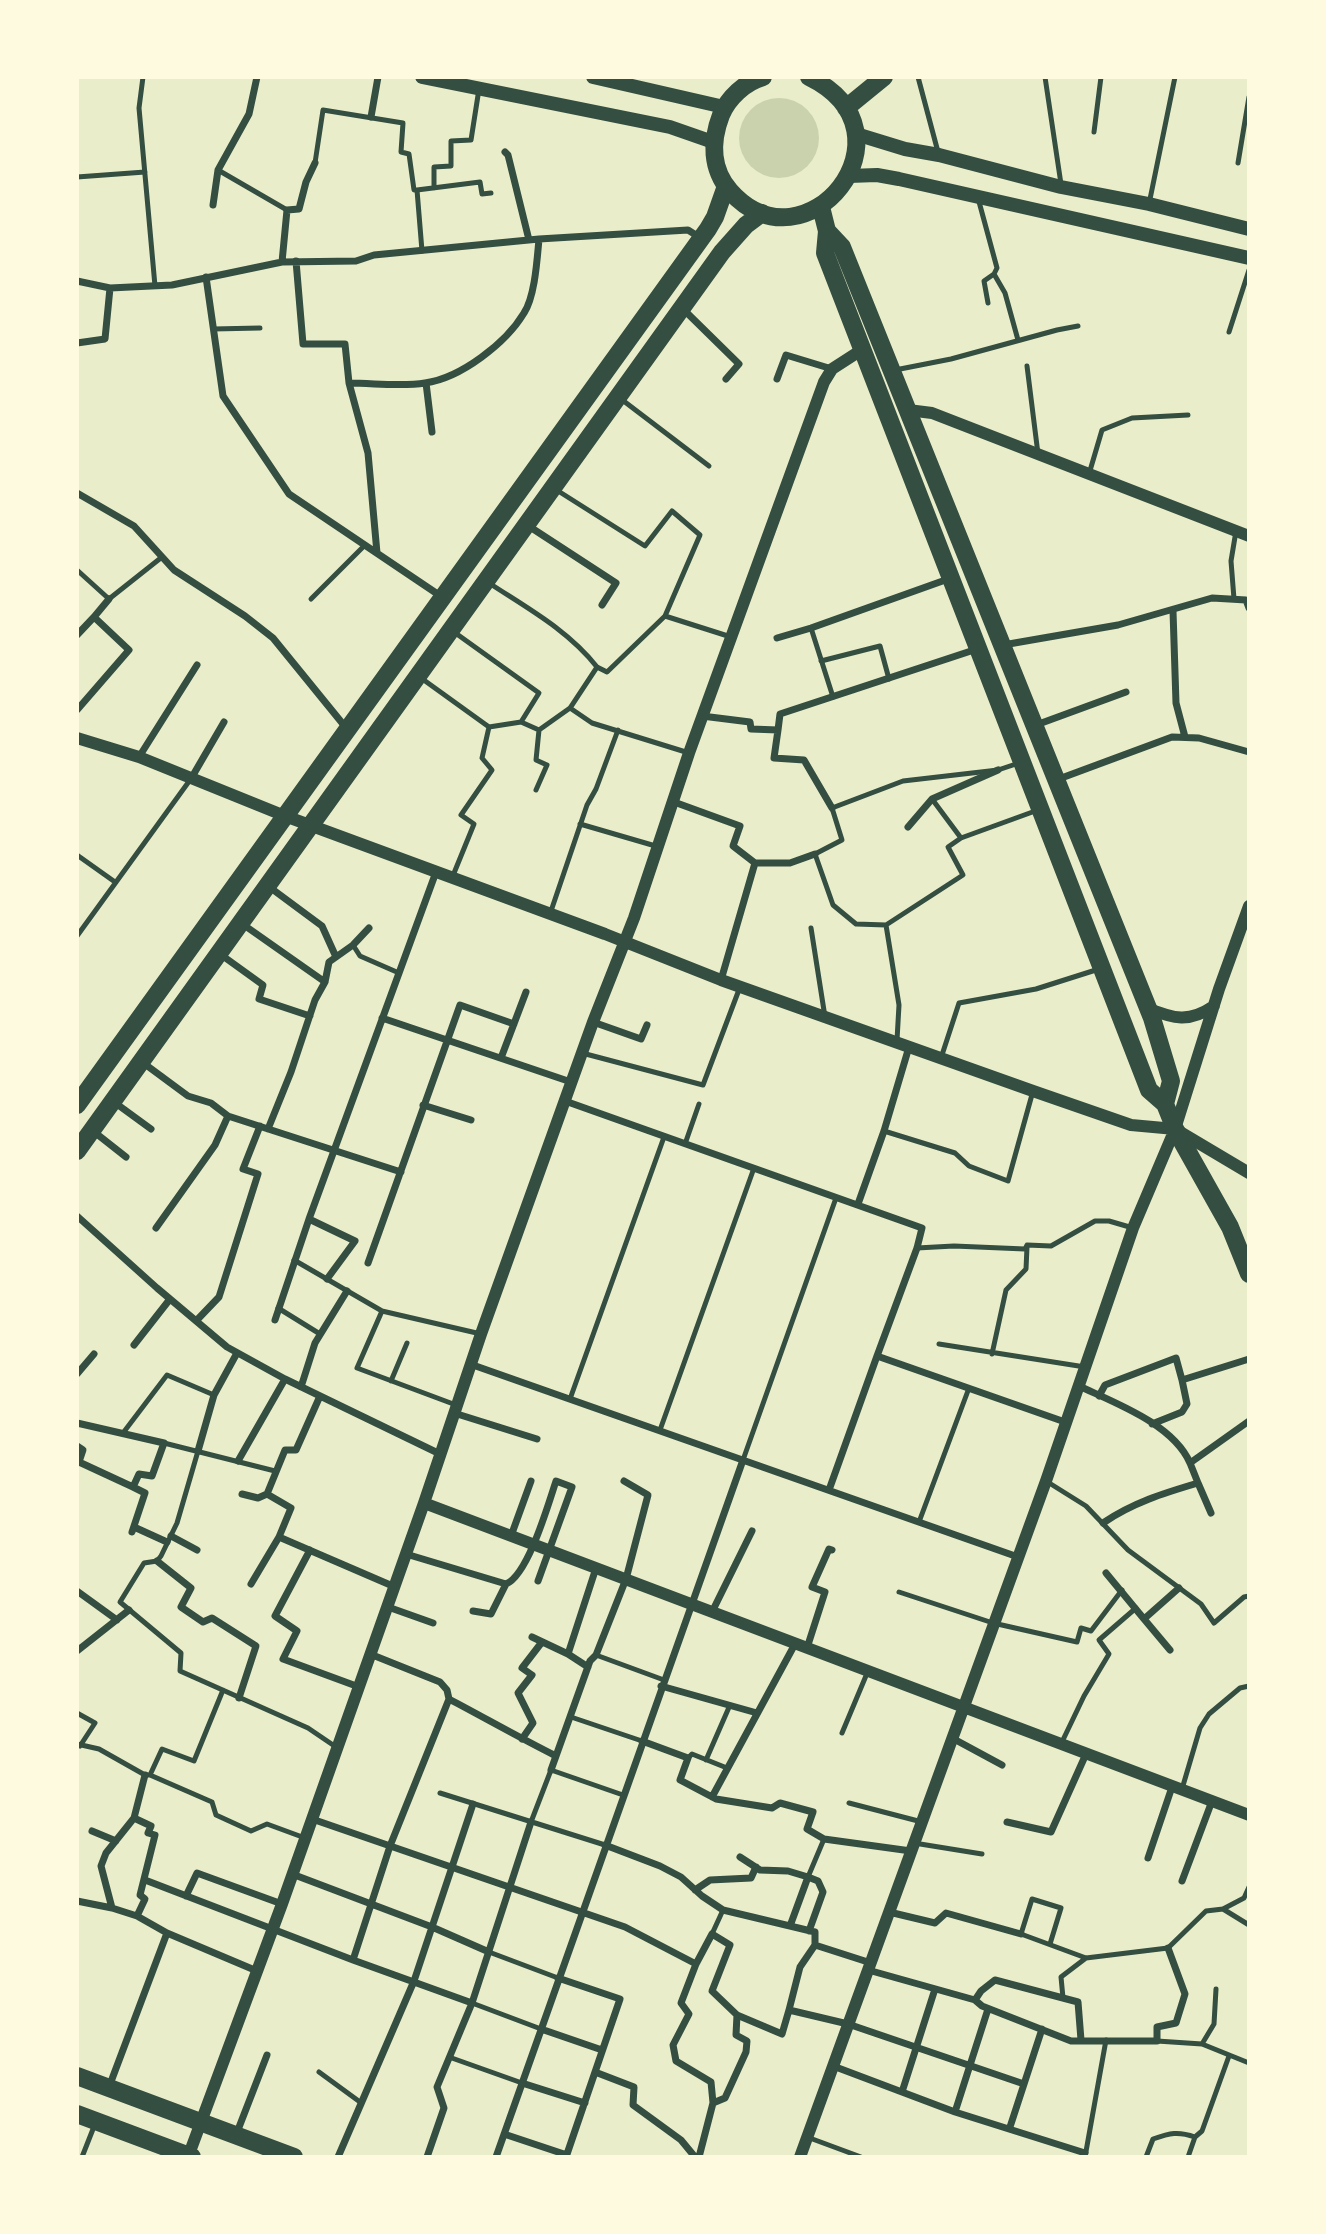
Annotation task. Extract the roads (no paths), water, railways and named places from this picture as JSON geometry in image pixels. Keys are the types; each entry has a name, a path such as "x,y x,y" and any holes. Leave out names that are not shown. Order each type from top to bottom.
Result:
{"main road":[{"path":"422,77 670,127 713,142"},
{"path":"593,77 724,107"},
{"path":"846,108 884,77"},
{"path":"759,78 743,87 724,107 713,142 716,165 726,186 743,202 762,213 779,216 795,216 821,207 832,199 849,176 854,161 856,134 846,108 822,80"},
{"path":"856,134 905,149 939,155 1061,187 1149,204 1249,229"},
{"path":"849,176 877,175 1249,258"},
{"path":"77,1105 701,238 715,217 726,186"},
{"path":"821,207 827,231 825,253 1149,1090 1165,1104 1175,1129 1230,1227 1249,1274"},
{"path":"77,1152 682,308 729,244 746,225 762,213"},
{"path":"827,231 842,247 1147,1008 1171,1081 1165,1104"},
{"path":"77,2076 294,2157"},
{"path":"77,2114 190,2157"}],"street":[{"path":"213,205 219,170 249,114 257,77"},
{"path":"370,117 378,77"},
{"path":"505,152 508,155 529,240"},
{"path":"282,262 287,210 299,209 306,182 315,163"},
{"path":"77,282 110,288 173,285 282,262 356,261 422,250 539,239 688,230 701,238"},
{"path":"349,383 426,383 456,372 491,352 526,312 535,274 539,239"},
{"path":"296,261 303,344 345,344 349,383 368,453 376,553"},
{"path":"206,277 223,396 289,494 443,598"},
{"path":"77,343 105,339 110,288"},
{"path":"682,308 739,364 726,379"},
{"path":"190,2157 395,1587 571,1082 659,847 702,716 824,382 832,369 863,349"},
{"path":"777,379 786,355 832,369"},
{"path":"426,383 432,432"},
{"path":"908,410 932,413 1249,536"},
{"path":"77,493 134,526 174,570 245,616 273,638 348,729"},
{"path":"527,524 616,583 603,605"},
{"path":"777,638 951,578"},
{"path":"1002,645 1118,625 1212,598 1246,600 1249,608"},
{"path":"77,635 109,599"},
{"path":"1173,611 1176,703 1185,737"},
{"path":"77,710 129,650 94,617"},
{"path":"832,808 804,760 774,758 780,714 978,648"},
{"path":"139,757 197,665"},
{"path":"1035,726 1126,692"},
{"path":"702,716 750,722 751,729 778,730"},
{"path":"191,777 224,722"},
{"path":"1055,780 1172,737 1199,738 1249,752"},
{"path":"77,738 139,757 285,816 740,987 1131,1125 1175,1129 1249,1174"},
{"path":"908,827 932,799 998,770"},
{"path":"674,802 740,826 733,846 755,863 789,863 816,854"},
{"path":"721,980 755,863"},
{"path":"275,1320 294,1260 436,872"},
{"path":"268,886 322,926 337,957"},
{"path":"800,2157 1046,1481 1133,1228 1175,1129 1249,906"},
{"path":"241,923 325,982"},
{"path":"196,1321 219,1297 258,1174 243,1168 292,1072 315,1000 325,982 329,962 353,945 369,928"},
{"path":"219,953 263,985 260,999 310,1016"},
{"path":"501,1058 526,992"},
{"path":"368,1263 460,1004 514,1024"},
{"path":"1147,1008 1168,1016 1187,1018 1204,1013 1214,1006"},
{"path":"382,1018 571,1082"},
{"path":"593,1022 641,1039 648,1025"},
{"path":"858,1204 884,1131 909,1047"},
{"path":"142,1062 188,1096 211,1102 228,1116 401,1172"},
{"path":"113,1101 150,1129"},
{"path":"565,1101 922,1228 829,1490"},
{"path":"423,1105 471,1120"},
{"path":"156,1228 215,1145 228,1116"},
{"path":"92,1130 126,1157"},
{"path":"77,1216 170,1299 237,1353 440,1454"},
{"path":"309,1219 355,1241 327,1279"},
{"path":"301,1387 315,1343 347,1290"},
{"path":"134,1345 170,1299"},
{"path":"198,1451 214,1395 237,1353"},
{"path":"77,1374 94,1354"},
{"path":"877,1356 1065,1422"},
{"path":"1099,1396 1105,1385 1176,1357 1187,1404 1182,1412 1152,1424"},
{"path":"1182,1380 1249,1359"},
{"path":"471,1364 1018,1557"},
{"path":"238,1461 285,1379"},
{"path":"1078,1385 1130,1409 1185,1452 1211,1513"},
{"path":"242,1494 258,1498 267,1494 285,1450 296,1450 320,1396"},
{"path":"455,1409 537,1439"},
{"path":"1189,1463 1249,1421"},
{"path":"77,1423 164,1443 152,1476 139,1474 132,1487"},
{"path":"77,1446 83,1450 79,1462 145,1493 133,1530 169,1539 197,1550"},
{"path":"496,2157 580,1913 743,1460"},
{"path":"551,1770 590,1661 596,1655 626,1579 648,1495 624,1480"},
{"path":"511,1535 531,1481"},
{"path":"406,1554 506,1584 515,1581 534,1544 556,1481 572,1487 538,1581"},
{"path":"1103,1522 1155,1496 1198,1483"},
{"path":"251,1584 279,1537 291,1508 267,1494"},
{"path":"424,1503 1249,1815"},
{"path":"712,1612 752,1531"},
{"path":"279,1537 395,1587"},
{"path":"712,1797 757,1713 801,1646 825,1592 812,1587 829,1549 832,1550"},
{"path":"310,1550 275,1616 297,1631 283,1659 359,1687"},
{"path":"157,1561 191,1588 181,1607 203,1622 212,1618 256,1646 239,1698"},
{"path":"568,1654 596,1568"},
{"path":"1106,1573 1170,1650"},
{"path":"473,1611 491,1614 506,1584"},
{"path":"1144,1619 1179,1588"},
{"path":"77,1591 117,1620"},
{"path":"387,1607 433,1623"},
{"path":"77,1651 129,1609"},
{"path":"531,1637 568,1654 588,1667"},
{"path":"522,1739 533,1723 518,1693 532,1675 522,1668 542,1642"},
{"path":"353,1960 390,1846 449,1699 447,1689 440,1682 370,1654"},
{"path":"663,1683 757,1713"},
{"path":"449,1699 556,1756"},
{"path":"953,1738 1002,1765"},
{"path":"642,1741 688,1758 680,1780 712,1797 772,1808 780,1803 814,1812 807,1829 824,1839 913,1847"},
{"path":"1007,1822 1051,1832 1086,1754"},
{"path":"112,1908 101,1866 106,1853 134,1818 148,1775"},
{"path":"1148,1858 1177,1788"},
{"path":"1182,1881 1212,1801"},
{"path":"338,2157 414,1981 473,1804"},
{"path":"134,1818 151,1826 148,1833 155,1836 140,1895 145,1899 137,1916"},
{"path":"312,1819 625,1927 696,1964"},
{"path":"426,2157 444,2108 437,2087 472,2003 531,1822"},
{"path":"92,1831 116,1841"},
{"path":"605,1845 660,1866 681,1878 723,1910 815,1932 815,1945 800,1967 782,2034 737,2015 712,1991 730,1945 712,1934 696,1964 681,2003 689,2014 673,2045 676,2061 710,2082 713,2103 697,2157"},
{"path":"740,1857 760,1870 788,1871 818,1881 823,1892 809,1931"},
{"path":"695,1889 710,1880 751,1878 756,1867"},
{"path":"186,1896 197,1873 282,1904"},
{"path":"292,1874 432,1927 489,1952"},
{"path":"790,1926 808,1877"},
{"path":"145,1880 472,2003"},
{"path":"77,1901 137,1916 167,1933 257,1971"},
{"path":"889,1912 935,1923 946,1913 1021,1934"},
{"path":"109,2088 167,1933"},
{"path":"815,1945 935,1989 975,2000 988,2009 1071,2041 1157,2041 1157,2027 1176,2023 1185,1994 1168,1948"},
{"path":"504,2134 566,2156 585,2103 620,1999 558,1978"},
{"path":"975,2000 981,1991 995,1980 1078,2002 1081,2040"},
{"path":"902,2092 935,1989"},
{"path":"955,2112 988,2009"},
{"path":"789,2010 848,2024 1024,2084"},
{"path":"713,2103 724,2098 746,2052 747,2041 736,2035 737,2015"},
{"path":"541,2029 603,2050"},
{"path":"1010,2127 1041,2029"},
{"path":"236,2135 267,2055"},
{"path":"833,2066 955,2112 1010,2127 1085,2155"},
{"path":"595,2072 634,2087 633,2105 681,2140 697,2157"},
{"path":"522,2083 585,2103"}],"lane":[{"path":"143,77 139,108 155,286"},
{"path":"918,77 939,155"},
{"path":"1045,77 1061,187"},
{"path":"1094,132 1101,77"},
{"path":"1149,204 1175,77"},
{"path":"434,188 434,167 451,166 453,139 471,141 479,89"},
{"path":"1238,163 1249,97"},
{"path":"315,163 323,110 403,123 401,152 409,154 414,190 417,190 422,250"},
{"path":"219,170 287,210"},
{"path":"77,177 145,172"},
{"path":"417,190 480,182 482,194 491,193"},
{"path":"978,197 997,268 994,274 984,281 988,303"},
{"path":"1229,332 1249,270"},
{"path":"994,274 1006,293 1018,340"},
{"path":"892,371 951,359 1078,326"},
{"path":"214,329 260,328"},
{"path":"1027,366 1038,454"},
{"path":"618,397 709,466"},
{"path":"1090,474 1102,430 1132,418 1188,415"},
{"path":"486,581 561,631 582,648 597,667 607,673 665,616 699,535 672,511 645,546 553,488"},
{"path":"1234,599 1231,561 1236,531"},
{"path":"312,599 365,545"},
{"path":"77,570 109,599 162,557"},
{"path":"665,616 731,637"},
{"path":"811,628 833,697"},
{"path":"452,630 539,693 520,722"},
{"path":"821,660 880,646 890,679"},
{"path":"536,790 547,765 536,760 539,730 570,708 597,667"},
{"path":"418,676 489,727 520,722 539,730"},
{"path":"570,708 592,723 689,753"},
{"path":"452,878 474,824 461,815 492,770 482,758 489,727"},
{"path":"550,914 587,805 596,789 618,730"},
{"path":"1022,762 998,770 903,781 832,808 842,840 816,854 833,905 856,924 886,925 963,875 948,847 961,838 1041,809"},
{"path":"77,936 191,777"},
{"path":"932,799 961,838"},
{"path":"580,824 659,847"},
{"path":"77,855 115,882"},
{"path":"886,925 899,1005 896,1042"},
{"path":"811,928 825,1017"},
{"path":"353,945 360,956 399,973"},
{"path":"941,1058 959,1003 1036,989 1102,968"},
{"path":"582,1053 703,1085 740,987"},
{"path":"884,1131 955,1153 969,1166 1008,1181 1033,1091"},
{"path":"685,1144 699,1104"},
{"path":"570,1399 664,1137"},
{"path":"660,1430 754,1168"},
{"path":"743,1460 836,1198"},
{"path":"1027,1245 1051,1246 1095,1221 1109,1221 1133,1228"},
{"path":"917,1248 954,1246 1025,1249 1027,1245"},
{"path":"992,1353 1006,1290 1026,1269 1027,1245"},
{"path":"294,1260 382,1311 481,1334"},
{"path":"278,1308 320,1334"},
{"path":"382,1311 357,1368 455,1409"},
{"path":"391,1381 407,1343"},
{"path":"939,1344 1085,1367"},
{"path":"123,1433 167,1375 214,1395"},
{"path":"919,1522 969,1388"},
{"path":"164,1443 275,1471"},
{"path":"198,1451 177,1522 169,1539 157,1561 144,1563 120,1602 181,1653 180,1671 308,1728 337,1748"},
{"path":"1046,1481 1086,1506 1128,1550 1201,1604 1214,1623 1244,1597 1249,1596"},
{"path":"900,1592 993,1623 1077,1642 1081,1628 1091,1631 1122,1590"},
{"path":"1061,1744 1084,1696 1109,1654 1099,1640 1136,1608"},
{"path":"596,1655 663,1683"},
{"path":"842,1733 868,1671"},
{"path":"1177,1788 1200,1728 1209,1714 1240,1688 1249,1686"},
{"path":"148,1775 163,1749 194,1761 223,1690"},
{"path":"706,1760 730,1705"},
{"path":"77,1713 96,1723 79,1745 99,1749 148,1775 212,1802 216,1815 251,1831 267,1825 305,1838"},
{"path":"571,1717 642,1741"},
{"path":"688,1758 692,1754 727,1768"},
{"path":"531,1822 551,1770 623,1794"},
{"path":"440,1793 605,1845"},
{"path":"849,1803 922,1822"},
{"path":"808,1877 824,1839"},
{"path":"913,1847 982,1854"},
{"path":"1049,1944 1061,1908 1032,1899 1021,1934 1086,1958 1168,1948 1206,1911 1223,1909 1244,1898 1249,1887"},
{"path":"1223,1909 1249,1925"},
{"path":"712,1934 723,1910"},
{"path":"489,1952 558,1978"},
{"path":"1063,1998 1062,1978 1086,1958"},
{"path":"1202,2043 1214,2024 1216,1989"},
{"path":"472,2003 541,2029"},
{"path":"1085,2155 1106,2039"},
{"path":"1157,2041 1202,2043 1249,2063"},
{"path":"1188,2157 1195,2137 1202,2131 1229,2056"},
{"path":"449,2057 522,2083"},
{"path":"319,2072 360,2102"},
{"path":"82,2157 96,2122"},
{"path":"1146,2157 1153,2139 1171,2132 1195,2137"},
{"path":"807,2137 861,2157"}]}
